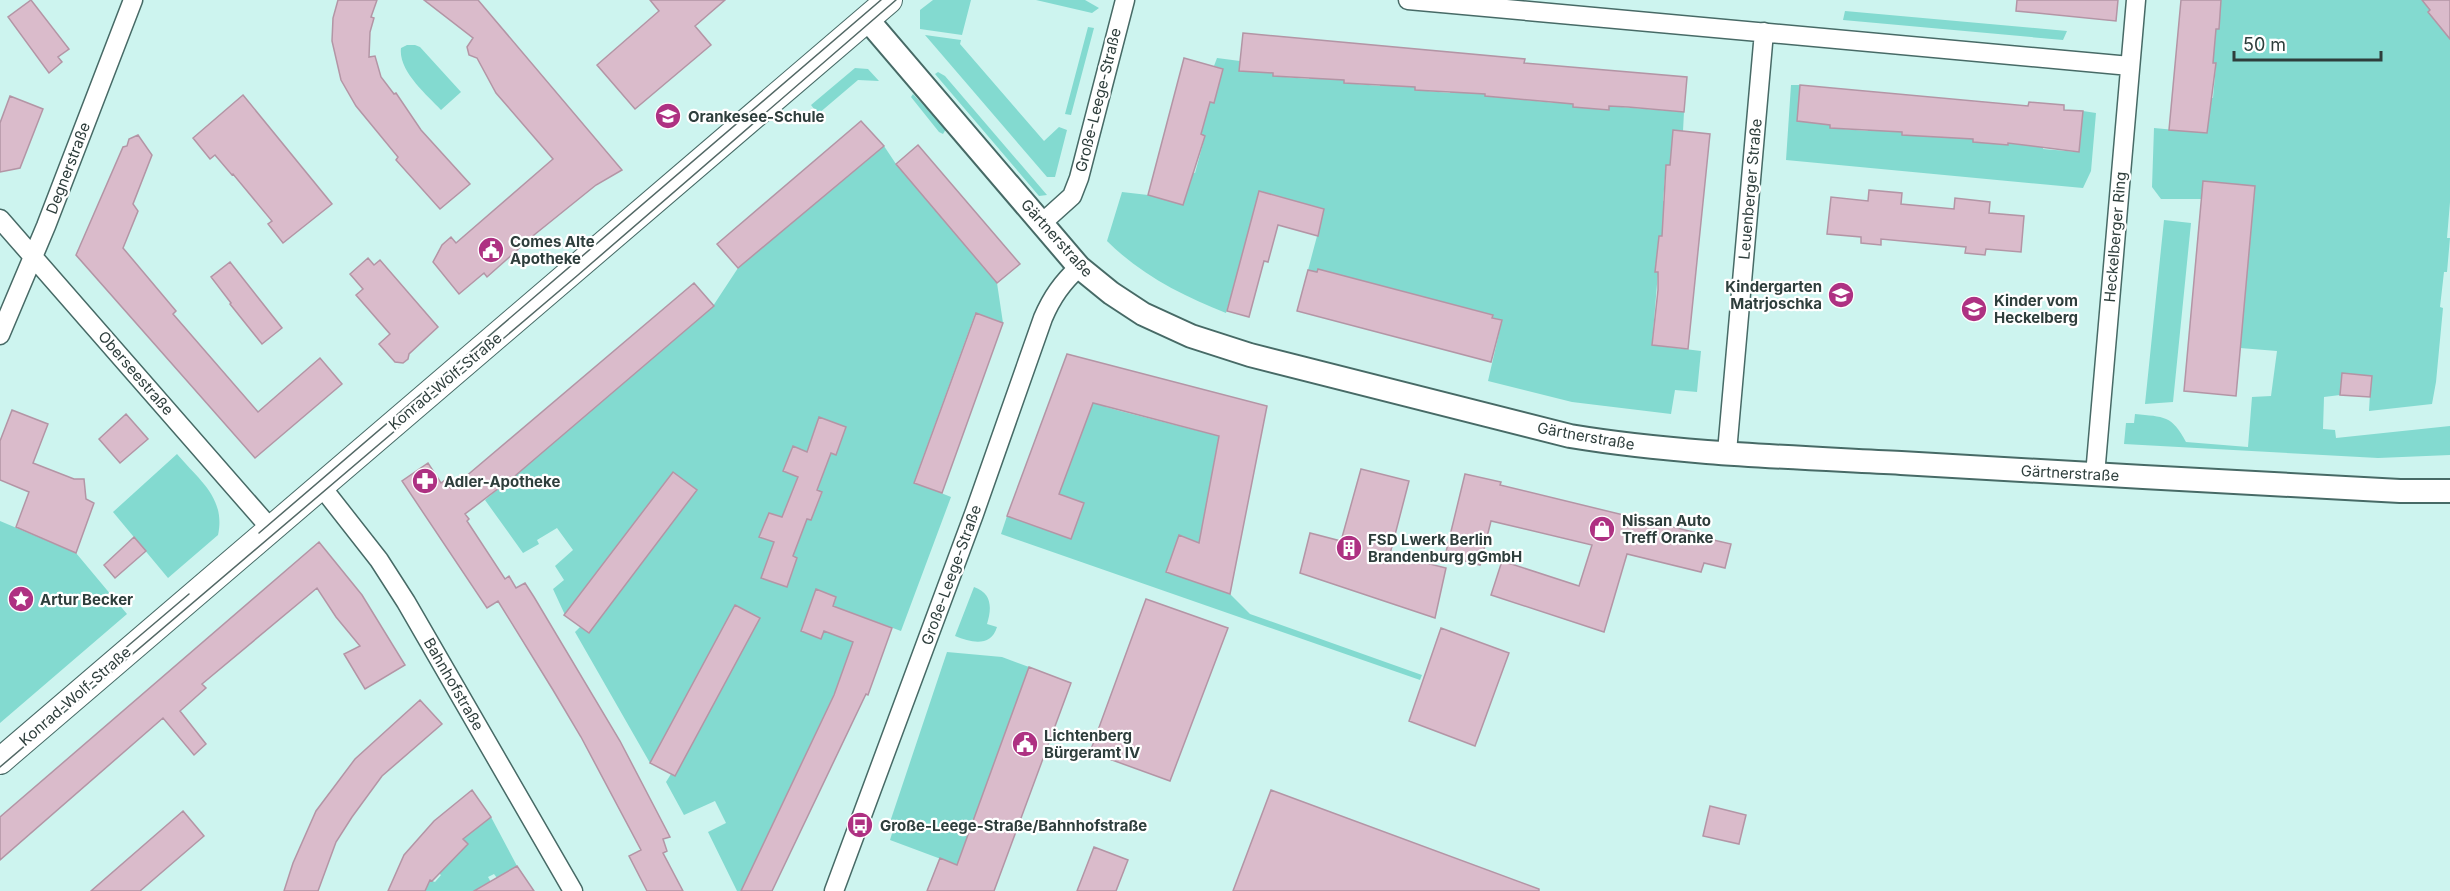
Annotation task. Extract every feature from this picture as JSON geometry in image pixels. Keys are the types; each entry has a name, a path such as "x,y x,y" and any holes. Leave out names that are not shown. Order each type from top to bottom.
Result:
{"main road":[{"name":"Konrad-Wolf-Straße","path":"0,761 889,0"}],"street":[{"name":"Degnerstraße","path":"0,335 133,0"},
{"name":"Große-Leege-Straße","path":"1042,223 1072,196 1079,178 1125,0"},
{"path":"1408,0 2130,66"},
{"name":"Heckelberger Ring","path":"2095,475 2136,0"},
{"name":"Gärtnerstraße","path":"867,19 1079,267 1143,314 1191,336 1250,355 1570,436 1600,441 1727,452 2095,475 2400,491 2450,491"},
{"name":"Leuenberger Straße","path":"1727,452 1764,32"},
{"name":"Oberseestraße","path":"0,219 271,528"},
{"name":"Große-Leege-Straße","path":"834,891 974,514 1043,318 1061,284 1079,267"},
{"name":"Bahnhofstraße","path":"321,486 379,560 406,602 573,891"}],"shaded area":[{"path":"933,0 971,0 962,35 920,29 920,10"},
{"path":"1036,0 1085,0 1099,8 1092,13"},
{"path":"2221,0 2422,0 2430,10 2428,12 2450,39 2450,202 2447,238 2450,238 2447,272 2444,272 2440,307 2443,308 2432,404 2369,411 2371,376 2342,373 2340,395 2324,397 2323,429 2335,430 2336,438 2450,426 2450,455 2378,458 2124,444 2126,423 2134,423 2135,414 2166,419 2176,427 2186,442 2248,447 2252,397 2271,396 2277,351 2240,348 2254,186 2203,181 2201,199 2161,199 2152,187 2154,128 2207,133 2208,98 2213,98 2216,64 2213,63 2214,29 2219,28"},
{"path":"1845,11 2067,31 2063,40 1843,20"},
{"path":"1088,27 1094,28 1071,115 1065,114"},
{"path":"925,35 961,40 960,44 1044,141 1059,127 1067,130 1055,177 1047,177"},
{"path":"407,45 420,47 461,92 441,110 421,90 404,65 401,48"},
{"path":"1217,58 1240,61 1273,72 1273,76 1345,79 1345,83 1415,86 1416,90 1450,93 1451,90 1485,92 1485,96 1556,103 1557,101 1573,102 1574,107 1608,110 1609,106 1684,112 1683,131 1673,131 1670,165 1666,166 1663,236 1659,237 1655,271 1658,272 1652,345 1701,351 1697,392 1675,390 1671,414 1572,402 1488,381 1502,320 1492,318 1493,315 1318,270 1317,272 1308,270 1324,210 1260,191 1226,313 1178,292 1148,274 1107,241 1122,192 1148,195 1183,204 1191,172 1195,173 1205,136 1201,134 1210,102 1223,69 1214,66"},
{"path":"855,68 868,69 879,81 858,80 818,114 811,105"},
{"path":"938,72 945,76 1047,195 1039,196 935,74"},
{"path":"1791,85 1800,85 1797,121 1830,123 1830,128 1902,131 1903,135 1973,138 1973,142 2043,145 2043,149 2079,152 2083,111 2096,113 2091,171 2083,188 1786,160"},
{"path":"913,94 946,129 943,134 911,97"},
{"path":"884,146 896,164 997,283 1003,323 975,314 914,482 951,497 901,631 833,606 836,597 816,590 801,631 821,639 824,631 857,643 847,658 839,684 741,891 737,891 708,832 726,823 715,801 684,815 666,782 671,774 675,776 760,618 735,606 650,763 575,632 580,627 589,632 697,490 673,472 565,615 553,589 564,580 555,566 573,550 557,528 537,540 539,544 523,553 485,500 713,306 738,268","holes":["820,418 845,427 835,455 831,453 817,490 822,493 811,520 807,519 793,556 797,558 787,587 761,578 774,542 759,537 769,513 782,517 798,477 784,471 792,447 807,452"]},
{"path":"2164,220 2191,223 2173,402 2145,404"},
{"path":"1094,398 1106,407 1120,411 1207,433 1220,430 1199,543 1179,536 1167,572 1230,594 1250,614 1422,675 1420,680 1001,534 1007,516 1071,538 1084,503 1059,494"},
{"path":"177,454 209,490 218,510 219,522 218,535 168,578 113,512"},
{"path":"0,521 76,553 127,614 0,723"},
{"path":"974,587 984,593 989,602 990,612 987,624 997,627 990,638 980,642 955,636"},
{"path":"947,652 1002,657 1029,667 957,865 890,840 894,827 889,825"},
{"path":"491,817 517,866 497,878 494,874 488,877 496,891 425,891 430,880 435,882 441,875 437,872 467,844 463,839"}],"building":[{"path":"31,0 69,49 58,57 62,62 49,73 8,17"},
{"path":"338,0 377,0 371,17 374,18 370,32 369,57 375,56 381,77 394,94 396,93 421,130 470,184 440,209 396,160 398,157 356,106 341,80 332,41 333,18"},
{"path":"424,0 478,0 622,170 596,185 487,277 484,273 459,294 433,262 442,245 451,237 456,243 553,159 496,93 477,58 469,55 467,47 473,38"},
{"path":"650,0 725,0 695,26 711,45 635,109 597,65 659,11"},
{"path":"2017,0 2118,0 2116,21 2016,11"},
{"path":"2181,0 2221,0 2219,29 2216,29 2213,63 2216,63 2207,133 2169,130"},
{"path":"2422,0 2450,0 2450,39 2428,12 2430,10"},
{"path":"1243,33 1525,59 1524,63 1687,77 1684,112 1609,106 1609,110 1573,107 1573,104 1485,96 1485,94 1415,90 1415,87 1344,83 1344,80 1273,76 1273,73 1239,71"},
{"path":"1184,58 1223,69 1214,103 1210,102 1201,134 1205,136 1183,205 1148,195"},
{"path":"1800,85 2028,106 2029,102 2064,105 2064,110 2083,111 2079,152 2008,143 2008,145 1973,142 1973,139 1902,135 1902,132 1830,128 1830,125 1797,121"},
{"path":"243,95 332,204 283,243 268,224 272,221 233,174 215,155 210,159 193,138"},
{"path":"10,96 43,109 20,168 0,172 0,123"},
{"path":"861,121 884,146 738,268 717,244"},
{"path":"1673,130 1710,134 1688,349 1652,345 1658,290 1658,272 1655,272 1659,236 1662,236 1666,165 1670,165"},
{"path":"138,135 152,155 133,204 138,211 123,248 176,311 173,314 258,412 320,358 342,384 255,458 76,255 123,147 127,146 129,139"},
{"path":"918,145 1020,264 997,283 896,164"},
{"path":"2203,181 2255,186 2236,396 2184,391"},
{"path":"1869,190 1902,193 1901,204 1954,209 1955,198 1990,202 1989,213 2024,216 2021,252 1986,249 1985,255 1965,253 1966,247 1881,239 1881,245 1861,243 1861,237 1827,234 1831,197 1868,201"},
{"path":"1259,191 1324,209 1318,236 1278,225 1268,262 1264,261 1249,317 1227,311"},
{"path":"368,258 374,265 380,260 438,327 409,354 408,359 403,363 395,362 379,344 390,334 356,295 363,289 350,274"},
{"path":"230,262 282,328 262,344 211,277"},
{"path":"1318,269 1493,315 1492,318 1502,320 1491,362 1297,311 1308,270 1317,272"},
{"path":"694,283 714,306 516,475 465,514 469,519 467,521 505,579 509,576 516,588 525,583 534,597 620,741 670,837 663,839 667,851 663,853 683,891 647,891 629,856 641,850 581,737 553,690 498,601 487,608 402,481 428,463 441,483 445,480 451,489"},
{"path":"976,313 1003,323 942,493 914,483"},
{"path":"1067,354 1267,406 1230,594 1166,572 1179,535 1199,543 1219,436 1093,403 1059,494 1084,503 1071,539 1007,516"},
{"path":"2342,373 2372,376 2370,397 2340,395"},
{"path":"12,410 48,424 33,463 74,479 84,479 86,499 94,503 76,553 16,527 29,492 0,480 0,441"},
{"path":"126,414 148,439 120,463 99,439"},
{"path":"819,417 846,427 836,455 831,453 817,490 822,492 811,520 807,519 793,556 797,558 787,587 761,578 774,542 759,537 769,513 782,517 798,477 783,471 793,446 807,452"},
{"name":"FSD Lwerk Berlin Brandenburg gGmbH","path":"1361,469 1409,481 1390,554 1446,568 1435,618 1300,573 1310,533 1341,541"},
{"path":"673,472 697,490 589,633 564,615"},
{"name":"Nissan Auto Treff Oranke","path":"1465,474 1501,482 1500,485 1710,536 1709,539 1731,544 1725,568 1704,563 1701,572 1627,554 1604,632 1491,595 1502,561 1579,586 1592,545 1491,521 1480,565 1445,556"},
{"path":"134,537 146,551 115,578 104,565"},
{"path":"319,542 362,595 405,665 365,689 344,654 360,646 336,617 317,588 202,684 206,688 180,711 206,744 194,755 163,718 0,860 0,817"},
{"path":"816,589 836,597 833,606 892,628 868,695 866,694 772,891 741,891 834,695 853,642 824,631 821,639 801,631"},
{"path":"1146,599 1228,628 1170,781 1090,752"},
{"path":"735,605 760,618 675,776 650,763"},
{"path":"1441,628 1509,653 1475,746 1409,721"},
{"name":"Lichtenberg Bürgeramt IV","path":"1029,667 1071,683 994,891 927,891 940,858 957,865"},
{"path":"420,700 442,724 382,776 336,842 318,891 284,891 293,863 316,811 355,759"},
{"path":"472,790 491,817 463,839 468,844 432,881 430,880 425,891 388,891 404,855 434,821"},
{"path":"1271,790 1539,889 1539,891 1233,891"},
{"path":"1710,806 1746,815 1739,844 1703,836"},
{"path":"183,811 204,836 140,891 91,891"},
{"path":"1094,847 1128,860 1116,891 1077,891"},
{"path":"517,866 534,891 474,891"}],"tram line":[{"path":"259,533 881,0"},
{"path":"0,767 578,275 896,0"},
{"path":"116,656 189,594"}],"place":[{"name":"Orankesee-Schule","path":"668,116"},
{"name":"Comes Alte Apotheke","path":"491,250"},
{"name":"Kindergarten Matrjoschka","path":"1841,295"},
{"name":"Kinder vom Heckelberg","path":"1974,309"},
{"name":"Adler-Apotheke","path":"425,481"},
{"name":"Nissan Auto Treff Oranke","path":"1602,529"},
{"name":"FSD Lwerk Berlin Brandenburg gGmbH","path":"1349,548"},
{"name":"Artur Becker","path":"21,599"},
{"name":"Lichtenberg Bürgeramt IV","path":"1025,744"},
{"name":"Große-Leege-Straße/Bahnhofstraße","path":"860,825"}]}
